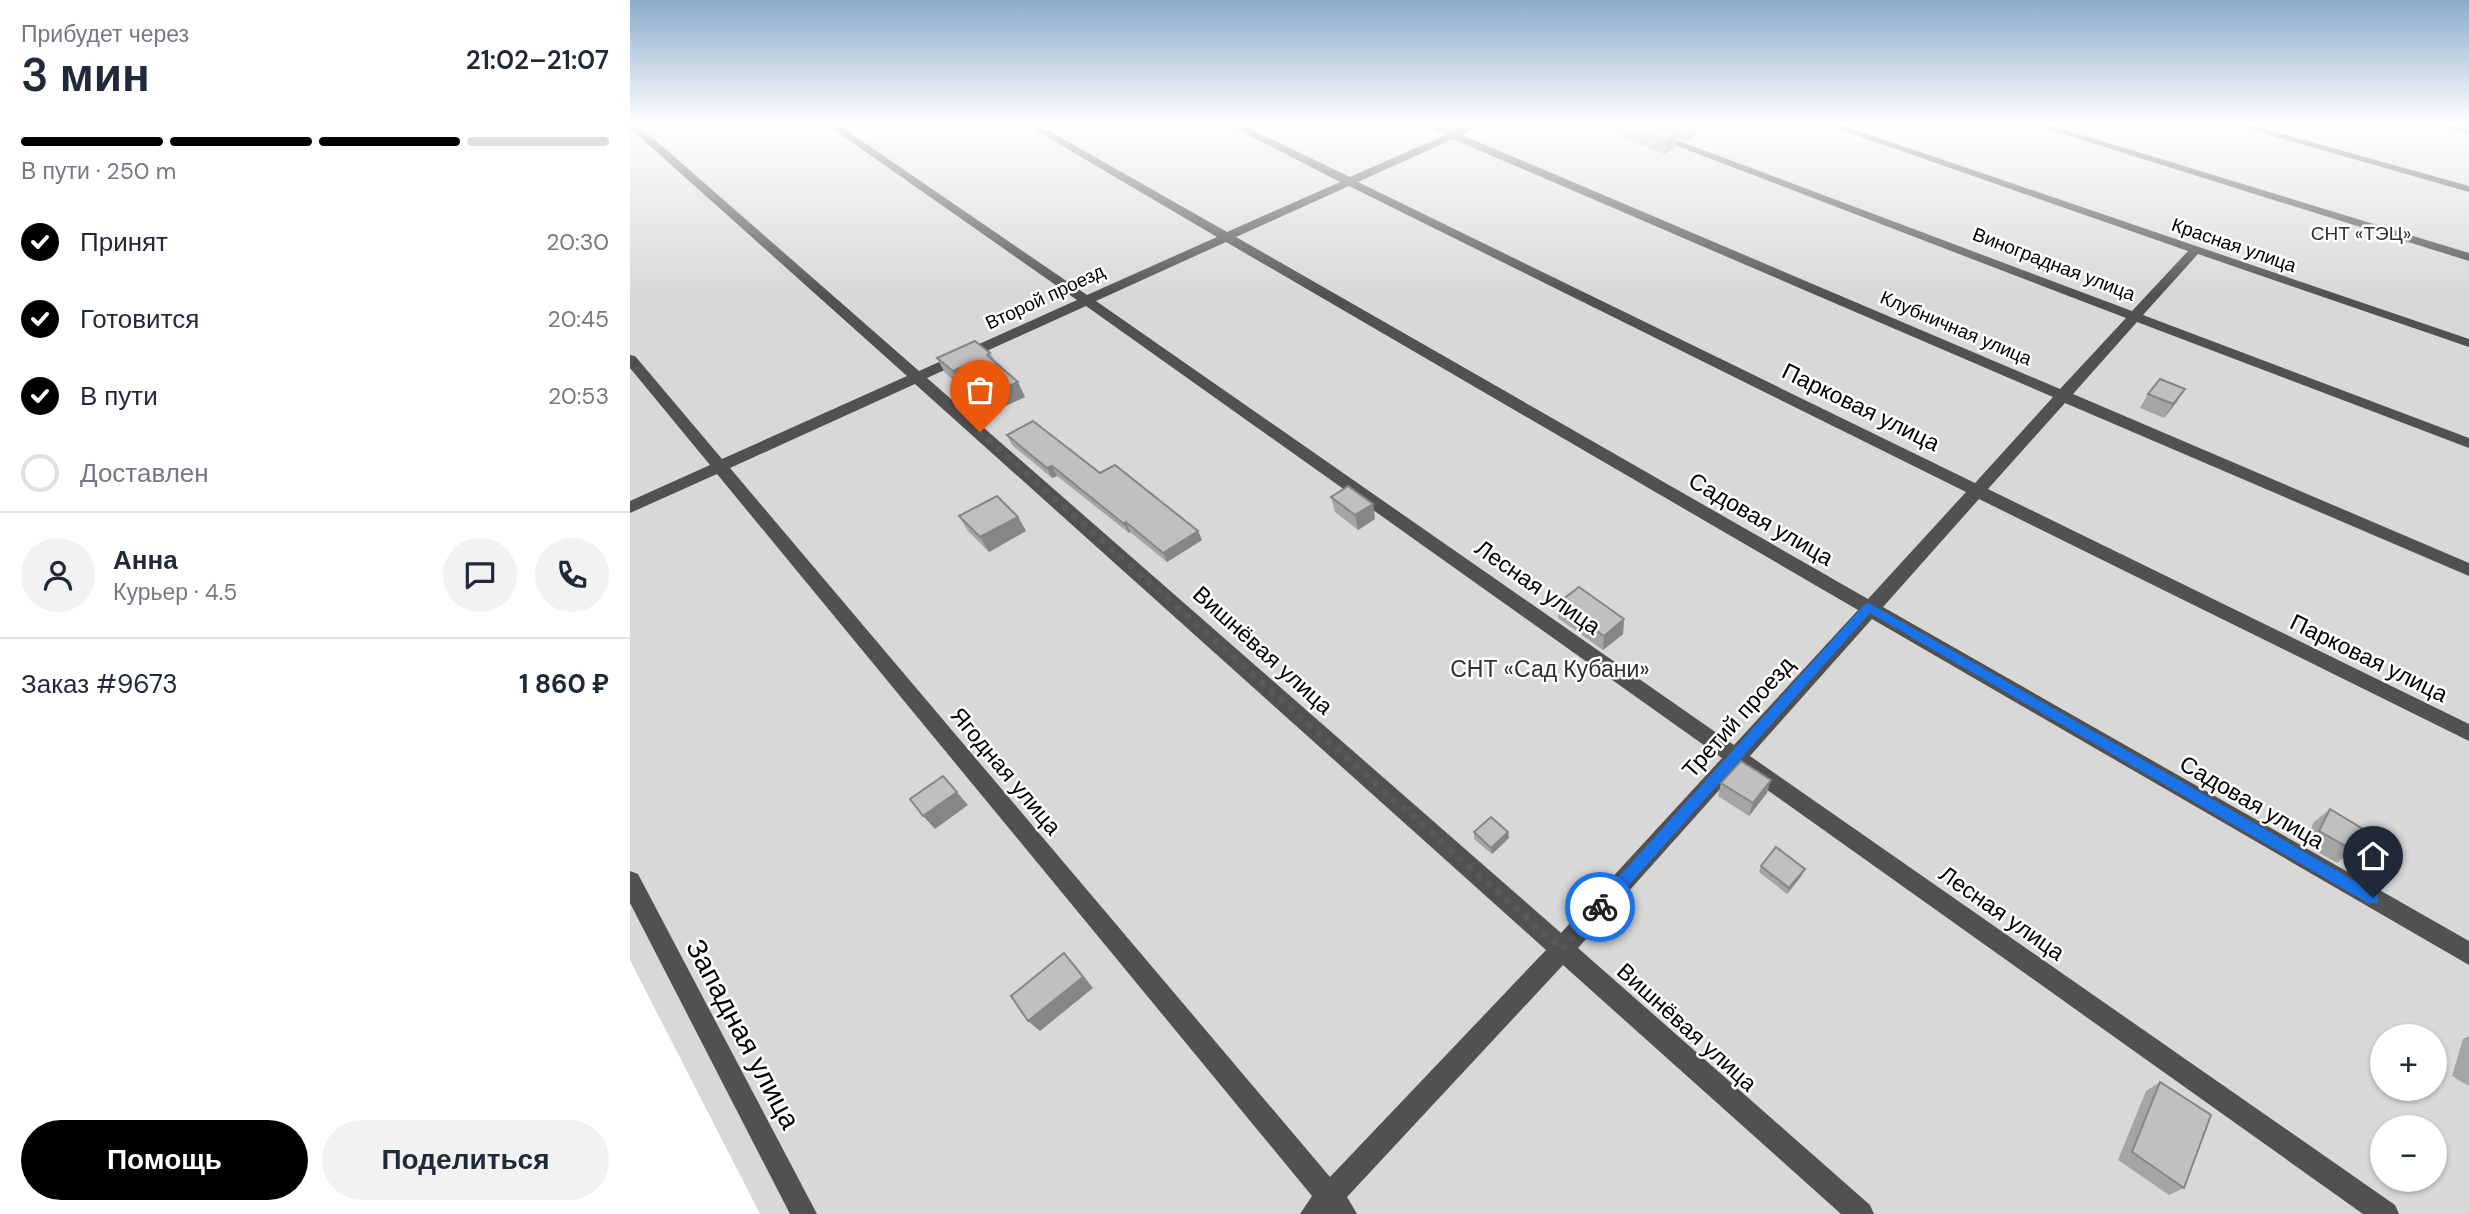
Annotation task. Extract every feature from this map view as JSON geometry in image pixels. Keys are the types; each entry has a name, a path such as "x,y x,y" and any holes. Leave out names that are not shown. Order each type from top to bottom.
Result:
{"street":[{"name":"Вишнёвая улица","path":"695,181 1861,1214"},
{"name":"Лесная улица","path":"913,181 2386,1214"},
{"name":"Садовая улица","path":"1129,181 2469,954"},
{"name":"Второй проезд","path":"630,508 1348,181"},
{"name":"Парковая улица","path":"1348,181 2469,733"},
{"name":"Клубничная улица","path":"1561,181 2469,570"},
{"name":"Виноградная улица","path":"1777,181 2469,443"},
{"name":"Красная улица","path":"1994,181 2469,344"},
{"path":"2220,181 2469,257"},
{"path":"2439,181 2469,189"},
{"name":"Третий проезд","path":"1313,1214 1562,949 2195,250"},
{"name":"Ягодная улица","path":"630,359 1344,1214"},
{"name":"Западная улица","path":"630,881 804,1214"}],"green space":[{"name":"СНТ «Сад Кубани»","path":"630,181 2469,181 2469,1214 760,1214 630,960"}],"building":[{"path":"975,341 1018,382 993,393 964,366 953,371 937,358"},
{"path":"2160,379 2185,389 2173,404 2148,394"},
{"path":"1033,421 1100,473 1115,465 1198,531 1163,553 1052,466 1047,468 1007,435"},
{"path":"1348,486 1373,504 1355,515 1331,497"},
{"path":"997,496 1018,517 980,537 959,516"},
{"path":"1579,587 1624,619 1604,636 1558,603"},
{"path":"1741,761 1771,780 1753,803 1721,783"},
{"path":"943,776 957,792 923,816 910,799"},
{"path":"2330,809 2363,829 2353,850 2319,831"},
{"path":"1491,817 1508,832 1491,848 1474,832"},
{"path":"1776,847 1805,869 1789,888 1761,866"},
{"path":"1064,953 1083,977 1028,1021 1011,996"},
{"path":"2160,1082 2211,1115 2184,1188 2132,1152"}],"way so far":[{"path":"980,432 1562,949 1600,907"}],"route":[{"path":"1600,907 1869,607 2373,898"}],"park label":[{"name":"СНТ «ТЭЦ»","path":"2361,233"}]}
